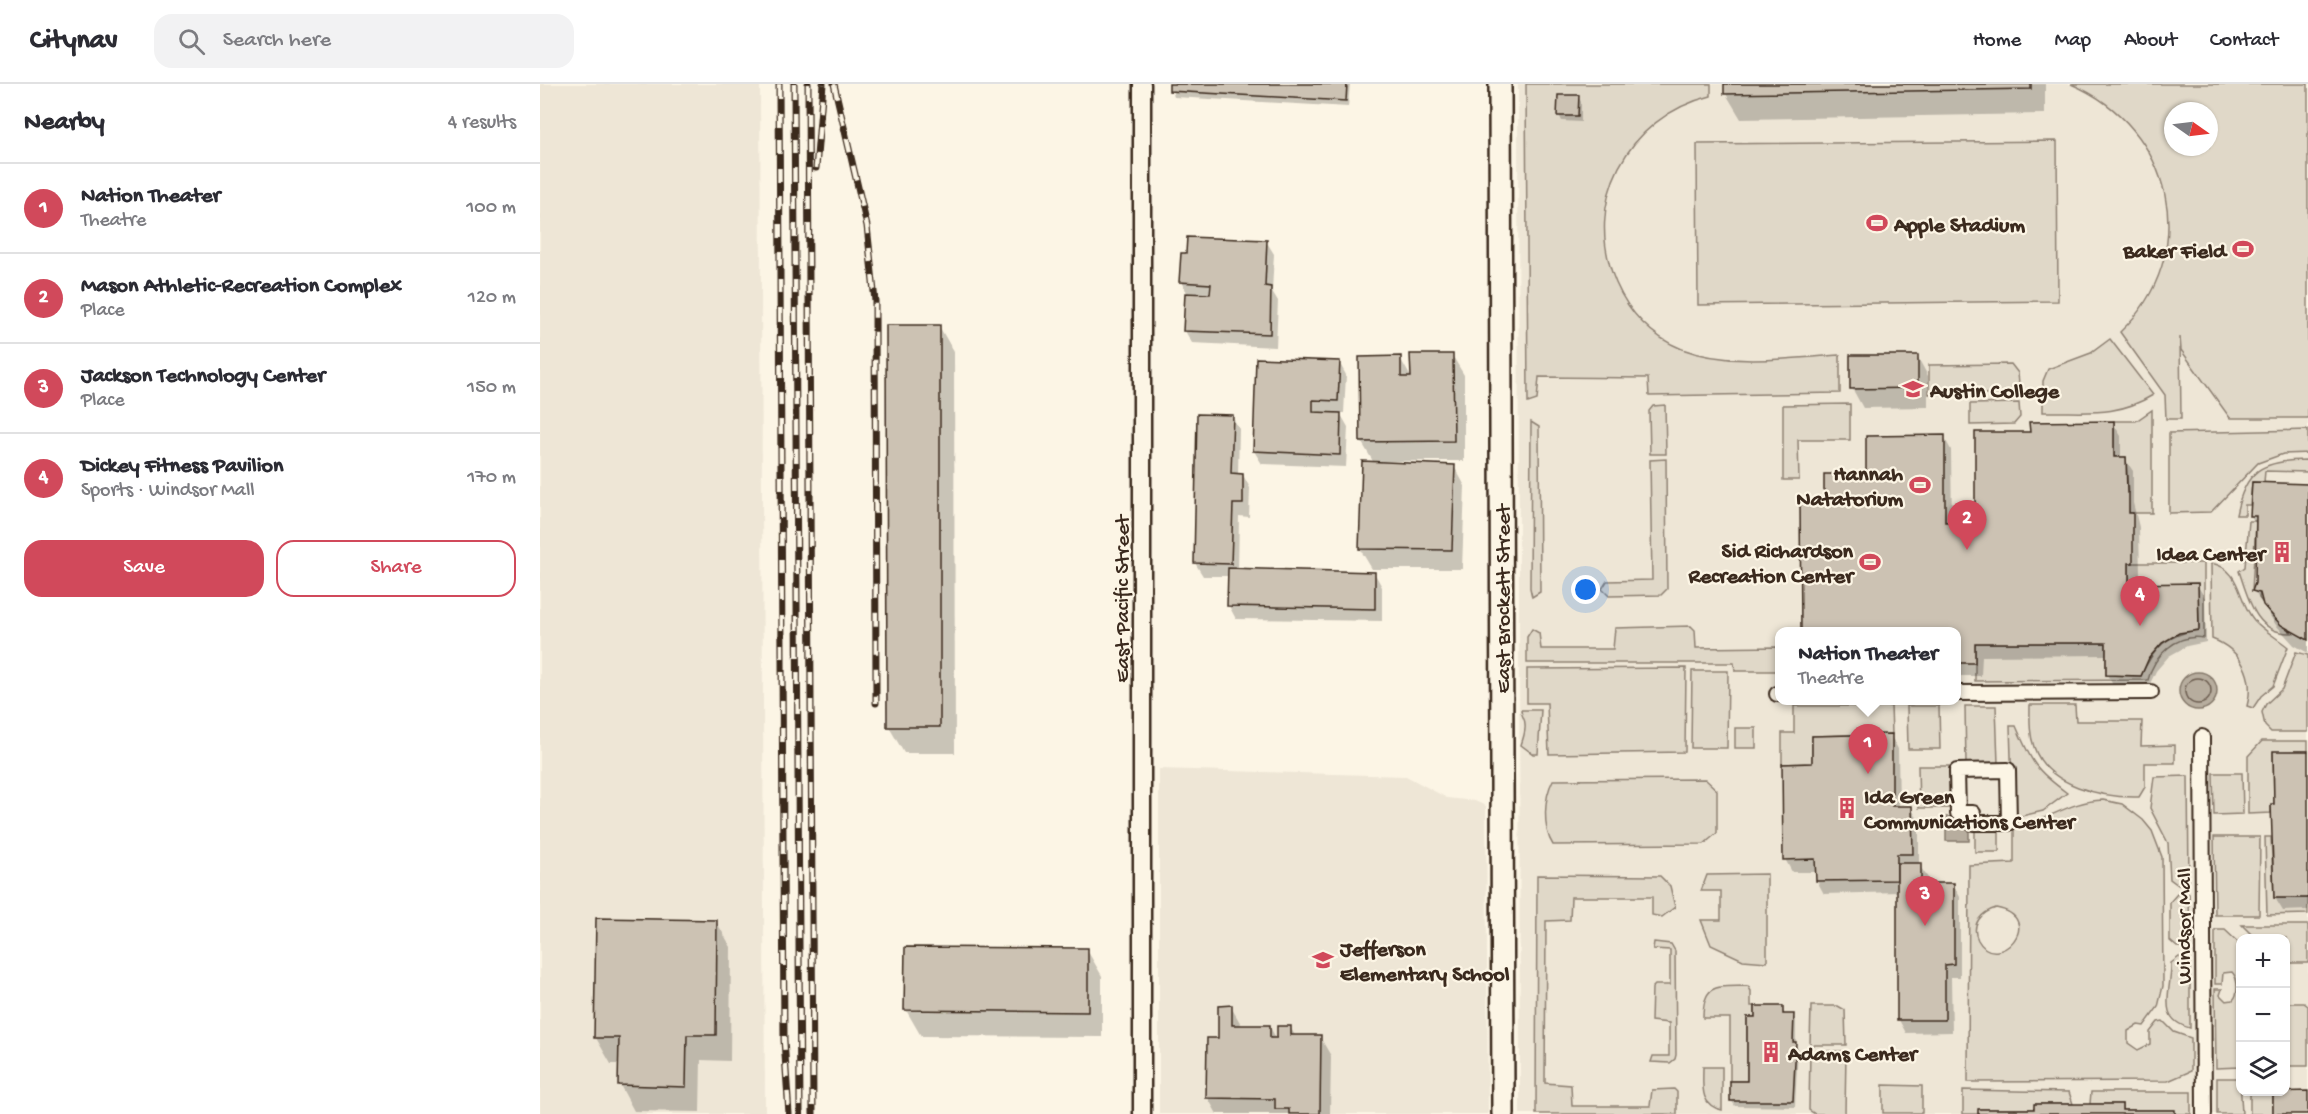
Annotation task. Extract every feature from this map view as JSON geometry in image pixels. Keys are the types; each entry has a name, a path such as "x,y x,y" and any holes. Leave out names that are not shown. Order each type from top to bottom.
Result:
{"street":[{"name":"East Pacific Street","path":"1142,84 1142,1114"},
{"name":"East Brockett Street","path":"1500,84 1503,1114"},
{"path":"1961,693 2151,693"},
{"name":"Windsor Mall","path":"2202,737 2204,1114"},
{"path":"2008,770 2009,823 1973,824 1973,813 1958,813 1957,771 2008,770"}],"shaded area":[{"path":"540,84 760,84 765,1114 540,1114"},
{"name":"Austin College","path":"1518,84 2308,84 2308,1114 1520,1114"},
{"path":"1526,84 1711,84 1711,96 1681,107 1656,123 1635,143 1619,167 1609,194 1605,223 1607,253 1616,283 1635,314 1651,331 1671,344 1700,355 1760,360 1840,355 1840,393 1649,396 1648,378 1539,377 1537,400 1528,403"},
{"name":"Baker Field","path":"2071,84 2308,84 2308,418 2230,418 2181,350 2180,337 2181,419 2166,419 2165,395 2120,332 2146,301 2162,266 2168,231 2165,195 2153,161 2133,130 2106,104"},
{"name":"Apple Stadium","path":"2057,141 2058,301 1698,305 1697,144"},
{"path":"2110,339 2153,395 2113,410 2043,412 2043,381 2048,369 2091,353"},
{"path":"2011,364 2018,373 2020,394 1929,394 1929,365"},
{"path":"2019,403 2020,417 2014,424 1970,425 1970,404"},
{"path":"1850,404 1850,440 1798,440 1799,480 1783,480 1783,405"},
{"path":"1665,405 1666,454 1650,454 1649,411 1653,406"},
{"path":"2152,410 2152,513 2129,513 2126,457 2114,457 2114,421 2136,421"},
{"path":"1531,422 1539,427 1540,592 1532,597 1530,588"},
{"path":"2308,430 2308,453 2283,454 2258,463 2211,512 2169,513 2169,433"},
{"path":"1666,459 1667,589 1661,595 1609,596 1602,589 1607,581 1652,580 1650,460"},
{"path":"2308,460 2308,472 2265,471 2264,482 2252,482 2250,505 2245,505 2245,515 2236,515 2245,487 2258,471 2279,462"},
{"path":"2249,521 2256,521 2252,591 2260,593 2259,598 2274,618 2292,633 2270,628 2255,613 2250,603 2239,571 2245,567"},
{"path":"2129,563 2204,563 2204,638 2185,639 2168,648 2155,662 2148,680 1975,681 1975,643 2106,643 2106,675 2141,676 2151,657 2163,644 2178,635 2199,629 2198,584 2129,584"},
{"path":"2211,563 2221,566 2234,578 2244,604 2254,620 2288,647 2273,686 2261,696 2253,708 2247,706 2249,684 2243,665 2231,650 2212,639"},
{"path":"1691,626 1695,630 1696,648 1775,647 1775,671 1735,671 1734,663 1527,663 1527,637 1532,629 1539,633 1541,649 1613,649 1615,628"},
{"path":"2296,652 2308,655 2308,732 2271,732 2265,726 2262,712 2266,704 2282,689"},
{"path":"1686,668 1685,752 1549,754 1547,703 1527,703 1527,669"},
{"path":"1692,671 1728,671 1727,748 1691,748"},
{"path":"2030,705 2075,705 2076,721 2142,721 2141,746 2175,745 2175,763 2145,763 2145,787 2139,797 2109,795 2078,787 2063,780 2041,760 2031,736"},
{"path":"1794,706 1891,706 1892,734 1812,736 1812,763 1782,764 1782,733 1794,733"},
{"path":"1907,706 1939,706 1940,749 1908,749"},
{"path":"1965,706 1996,706 1998,764 1966,764"},
{"path":"1521,710 1541,710 1538,754 1533,754 1521,745 1525,722"},
{"path":"2010,726 2016,726 2035,764 2047,778 2067,793 2043,811 2013,818"},
{"path":"1735,728 1756,728 1756,748 1735,748"},
{"path":"2262,741 2308,741 2308,751 2273,752 2274,804 2271,805 2271,813 2248,814 2248,756"},
{"path":"1918,766 1949,766 1950,808 1919,808"},
{"name":"Jefferson Elementary School","path":"1159,769 1406,776 1447,798 1475,801 1486,806 1488,1114 1159,1114"},
{"path":"2213,773 2242,773 2243,814 2214,815"},
{"path":"2188,776 2189,885 2178,885 2170,879 2168,843 2150,808 2154,777"},
{"path":"1705,779 1717,790 1717,833 1704,844 1553,845 1549,838 1546,804 1553,780"},
{"path":"2103,800 2122,804 2143,820 2152,831 2162,857 2163,986 2158,1007 2144,1026 2138,1025 2128,1031 2128,1043 2138,1050 2150,1044 2150,1032 2158,1022 2163,1021 2174,1032 2191,1038 2191,1071 2168,1081 1968,1082 1969,865 2014,863 2014,827 2090,801","holes":["1996,908 2011,914 2018,922 2018,932 2014,941 2006,948 1996,951 1986,949 1978,940 1976,924 1986,912"]},
{"path":"1975,830 1999,830 1999,852 1975,852"},
{"path":"2214,837 2260,837 2259,915 2215,915"},
{"path":"2265,837 2271,837 2274,898 2308,898 2308,914 2267,915"},
{"path":"1767,874 1767,962 1743,960 1711,945 1701,920 1721,920 1721,891 1701,891 1707,875"},
{"path":"1537,875 1660,876 1670,886 1675,907 1662,917 1652,915 1652,897 1571,897 1570,920 1546,921 1545,1083 1571,1085 1572,1106 1650,1106 1652,1090 1674,1089 1677,1092 1677,1114 1536,1114"},
{"path":"2177,894 2189,894 2190,947 2177,947 2170,941 2170,902"},
{"path":"2242,925 2308,925 2308,963 2290,963 2290,934 2251,934"},
{"path":"2215,930 2225,930 2236,940 2236,978 2232,972 2223,973 2222,984 2215,984"},
{"path":"1654,942 1671,944 1675,951 1676,1055 1670,1063 1651,1062 1653,1056 1669,1056 1669,1023 1651,1021 1652,988 1655,985 1670,985 1670,950 1653,949"},
{"path":"2190,956 2190,1028 2179,1024 2172,1018 2168,1003 2171,963 2179,957"},
{"path":"1748,986 1751,991 1751,1006 1755,1006 1755,1017 1747,1017 1747,1081 1730,1081 1730,1018 1703,1018 1704,1006 1706,998 1715,988"},
{"path":"2215,989 2222,989 2220,995 2226,1001 2233,1000 2236,994 2236,1067 2216,1068"},
{"path":"2290,1003 2304,1003 2308,1006 2308,1066 2290,1066"},
{"path":"1811,1006 1838,1006 1845,1010 1846,1045 1810,1045"},
{"path":"1810,1051 1846,1051 1845,1114 1815,1114 1809,1110"},
{"path":"1703,1067 1722,1067 1722,1110 1709,1104 1706,1099 1703,1088"},
{"path":"2217,1078 2236,1078 2236,1096 2241,1096 2242,1114 2217,1114"},
{"path":"1883,1085 1922,1086 1922,1113 1883,1113"},
{"path":"1963,1090 2069,1092 2073,1104 2035,1104 2034,1109 1979,1109 1978,1114 1963,1114"},
{"path":"2091,1092 2191,1092 2191,1114 2175,1114 2174,1110 2122,1110 2122,1104 2090,1104"},
{"path":"2250,1096 2273,1096 2273,1114 2250,1114"}],"water":[{"path":"2198,672 2212,677 2217,691 2212,705 2198,710 2184,705 2179,691 2184,677"},
{"path":"1946,817 1969,817 1969,841 1946,841"}],"building":[{"path":"1169,84 1347,84 1346,101 1169,91"},
{"path":"1724,84 2031,84 2031,89 1724,94"},
{"path":"1558,95 1579,95 1578,116 1557,116"},
{"path":"1187,237 1267,240 1265,286 1271,287 1270,334 1183,331 1185,293 1210,294 1211,284 1179,282 1181,253 1186,253"},
{"path":"886,325 940,325 940,727 887,727"},
{"path":"1410,354 1453,354 1454,441 1360,442 1359,357 1401,356 1401,377 1411,377"},
{"path":"1850,355 1918,355 1918,388 1850,389"},
{"path":"1256,358 1340,361 1338,401 1313,400 1313,412 1341,413 1340,455 1253,451"},
{"path":"1197,414 1233,415 1231,473 1243,474 1243,504 1233,504 1231,564 1194,563"},
{"path":"2114,421 2114,457 2126,457 2129,513 2133,513 2133,563 2129,563 2129,584 2198,583 2199,630 2179,633 2162,643 2149,658 2141,676 2106,675 2106,643 1975,643 1975,663 1961,663 1961,627 1801,627 1800,500 1824,500 1824,474 1866,474 1866,436 1945,435 1945,522 1961,521 1961,503 1975,503 1975,432 2030,432 2029,422"},
{"path":"1362,461 1455,465 1452,550 1359,549"},
{"name":"Idea Center","path":"2252,482 2308,484 2308,640 2281,625 2263,605 2260,593 2252,591 2255,583 2256,516 2250,516"},
{"path":"1228,568 1375,572 1375,609 1227,606"},
{"name":"Ida Green Communications Center","path":"1892,734 1892,806 1912,806 1913,854 1897,854 1897,880 1816,881 1815,859 1783,860 1782,764 1812,763 1812,736"},
{"path":"2273,751 2308,751 2308,898 2274,898 2271,804 2274,804"},
{"path":"1897,863 1921,863 1921,883 1954,883 1954,964 1945,965 1945,1020 1897,1020"},
{"path":"596,918 717,920 716,1035 687,1035 686,1087 618,1085 619,1038 594,1038"},
{"path":"905,947 1088,948 1088,1012 904,1010"},
{"path":"1232,1005 1232,1025 1270,1025 1270,1038 1277,1038 1277,1026 1291,1026 1291,1035 1321,1035 1320,1114 1289,1114 1289,1109 1275,1109 1275,1099 1206,1098 1207,1038 1218,1038 1218,1006"},
{"name":"Adams Center","path":"1755,1006 1783,1006 1783,1014 1794,1014 1793,1042 1796,1042 1793,1101 1730,1101 1730,1081 1747,1081 1747,1017 1755,1017"},
{"path":"2308,1091 2308,1114 2273,1114 2273,1096 2290,1096 2290,1092"},
{"path":"2034,1104 2122,1104 2122,1110 2175,1110 2175,1114 1978,1114 1978,1109 2034,1109"}],"railway":[{"path":"779,84 784,1040 789,1114"},
{"path":"794,84 800,1114"},
{"path":"808,84 813,1114"},
{"path":"816,168 823,84"},
{"path":"834,84 867,226 875,301 876,703"}],"place":[{"name":"Apple Stadium","path":"1877,223"},
{"name":"Baker Field","path":"2243,249"},
{"name":"Austin College","path":"1913,389"},
{"name":"Hannah Natatorium","path":"1920,485"},
{"name":"Mason Athletic-Recreation Complex","path":"1967,550"},
{"name":"Idea Center","path":"2282,552"},
{"name":"Sid Richardson Recreation Center","path":"1870,562"},
{"name":"Dickey Fitness Pavilion","path":"2140,626"},
{"name":"Nation Theater","path":"1868,774"},
{"name":"Ida Green Communications Center","path":"1847,808"},
{"name":"Jackson Technology Center","path":"1925,926"},
{"name":"Jefferson Elementary School","path":"1323,960"},
{"name":"Adams Center","path":"1771,1052"}]}
